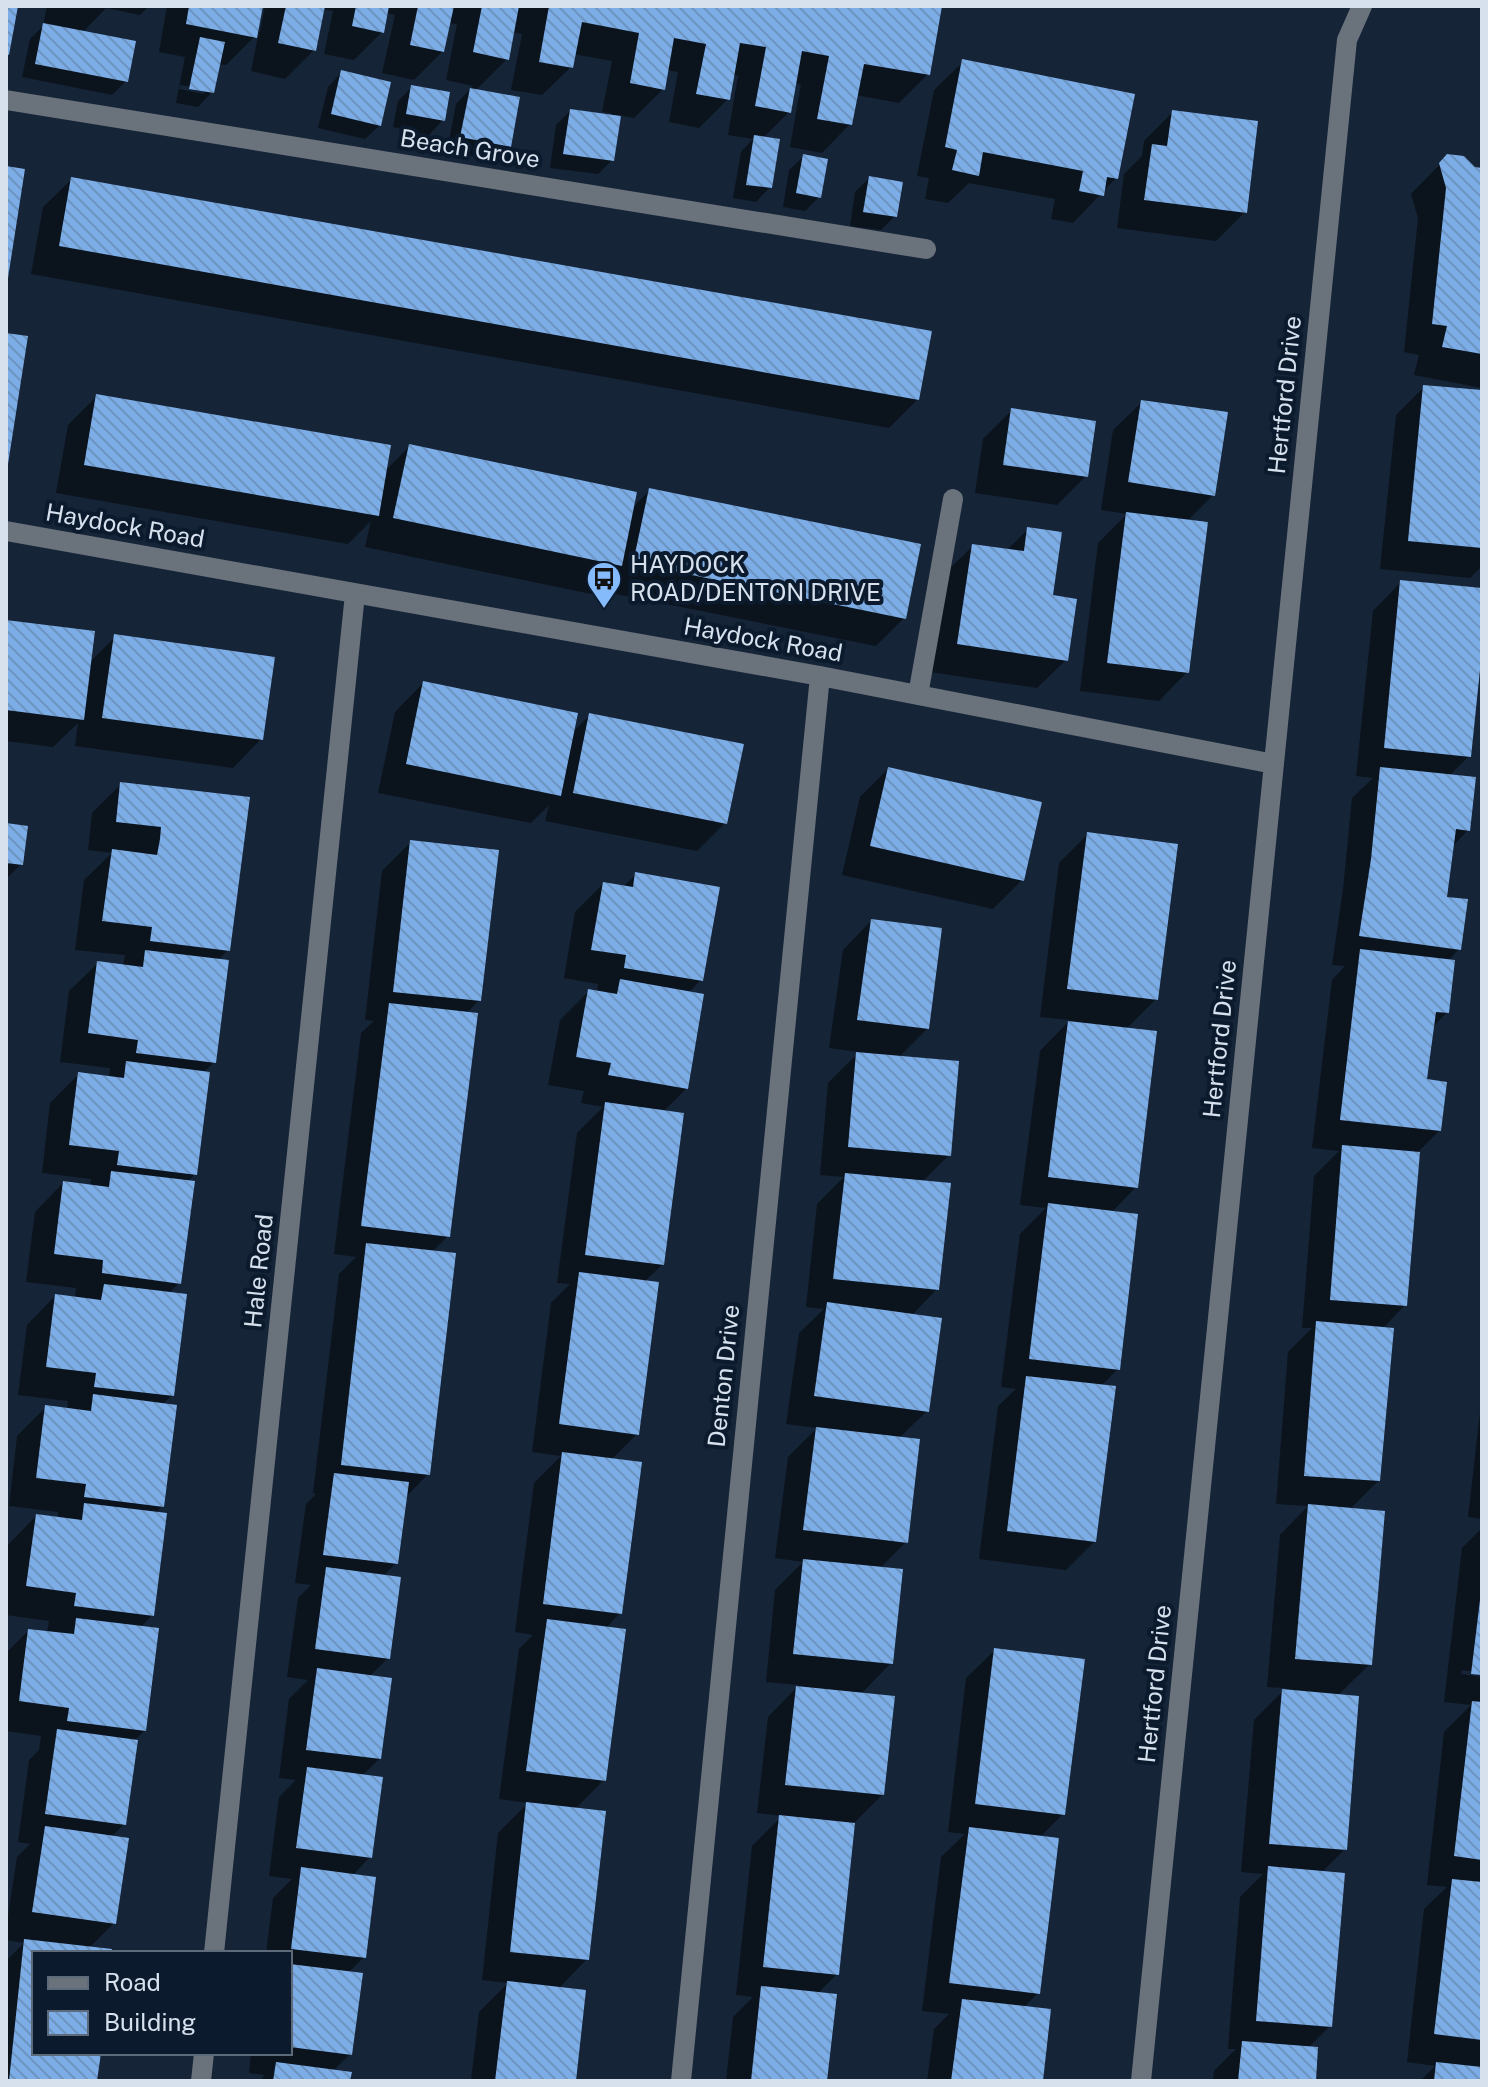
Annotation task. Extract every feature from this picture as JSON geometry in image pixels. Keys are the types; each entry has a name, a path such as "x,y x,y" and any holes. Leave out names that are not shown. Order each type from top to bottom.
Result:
{"street":[{"name":"Hertford Drive","path":"1141,2081 1347,40 1362,6"},
{"name":"Beach Grove","path":"6,100 926,249"},
{"path":"918,695 953,499"},
{"name":"Haydock Road","path":"6,531 820,676 1274,764"},
{"name":"Hale Road","path":"214,1951 355,594"},
{"name":"Denton Drive","path":"681,2081 820,676"},
{"path":"201,2081 204,2055"}],"building":[{"path":"6,6 18,6 9,55 6,54"},
{"path":"189,6 263,6 257,38 186,24"},
{"path":"286,6 325,6 316,51 278,43"},
{"path":"356,6 389,6 384,33 352,26"},
{"path":"418,6 454,6 444,52 410,45"},
{"path":"482,6 519,6 509,60 473,52"},
{"path":"549,6 942,6 930,75 864,64 852,125 817,119 829,56 802,51 791,113 755,106 766,47 740,43 730,100 696,94 706,44 674,38 665,90 630,83 639,33 582,22 573,68 539,62"},
{"path":"43,23 136,41 128,82 35,64"},
{"path":"200,37 225,42 214,93 189,89"},
{"path":"962,59 1135,94 1118,179 1107,177 1104,196 1079,191 1083,171 983,152 979,176 952,170 957,150 945,147"},
{"path":"341,70 391,82 381,126 331,114"},
{"path":"411,85 450,92 445,121 406,114"},
{"path":"470,88 520,97 511,147 460,137"},
{"path":"570,109 621,116 614,161 563,154"},
{"path":"1172,110 1258,121 1247,213 1144,200 1152,144 1167,146"},
{"path":"754,135 780,139 772,188 746,185"},
{"path":"803,154 828,159 821,198 796,193"},
{"path":"1447,154 1464,156 1475,167 1482,168 1482,354 1442,347 1447,326 1432,324 1446,188 1439,163"},
{"path":"6,166 25,169 8,278 6,277"},
{"path":"869,176 903,182 897,217 863,212"},
{"path":"71,177 932,331 919,400 59,246"},
{"path":"6,333 28,336 8,464 6,464"},
{"path":"1423,385 1482,390 1482,548 1408,541"},
{"path":"96,394 391,445 379,516 84,465"},
{"path":"1141,400 1228,412 1215,496 1128,482"},
{"path":"1011,408 1096,421 1088,477 1003,465"},
{"path":"409,444 637,492 622,566 393,518"},
{"path":"649,488 921,544 906,619 633,563"},
{"path":"1126,512 1208,522 1189,673 1107,663"},
{"path":"1027,527 1062,532 1053,595 1077,599 1068,661 957,644 972,544 1024,551"},
{"path":"1400,580 1482,588 1482,650 1471,757 1384,748"},
{"path":"6,620 95,631 84,720 6,710"},
{"path":"114,634 275,657 263,740 102,718"},
{"path":"423,681 578,713 561,796 406,764"},
{"path":"589,713 744,744 727,824 573,793"},
{"path":"888,767 1042,802 1024,881 870,846"},
{"path":"1380,767 1476,777 1470,831 1456,829 1447,897 1468,899 1461,950 1359,936 1371,859"},
{"path":"120,782 250,797 230,951 150,941 152,927 102,921 112,849 157,855 160,839 161,827 116,822"},
{"path":"6,823 28,826 23,865 6,863"},
{"path":"1087,832 1178,844 1158,1000 1067,989"},
{"path":"410,840 499,850 481,1001 393,992"},
{"path":"635,872 720,887 703,981 624,968 626,955 591,950 603,882 633,887"},
{"path":"871,919 942,928 929,1029 857,1020"},
{"path":"1360,949 1455,960 1449,1013 1436,1012 1427,1079 1447,1082 1441,1131 1340,1120"},
{"path":"145,950 229,960 216,1063 136,1053 138,1040 88,1033 97,961 143,967"},
{"path":"620,979 704,994 688,1089 608,1075 611,1063 576,1057 588,989 617,994"},
{"path":"389,1003 478,1013 450,1237 361,1226"},
{"path":"1068,1021 1157,1031 1138,1188 1048,1177"},
{"path":"856,1052 959,1061 951,1156 848,1147"},
{"path":"126,1061 210,1072 197,1175 117,1165 119,1151 69,1145 78,1072 124,1078"},
{"path":"605,1102 684,1113 664,1265 585,1255"},
{"path":"1342,1145 1420,1152 1407,1306 1330,1300"},
{"path":"111,1171 195,1181 181,1284 102,1273 103,1260 54,1254 63,1181 109,1187"},
{"path":"845,1173 951,1183 939,1290 833,1279"},
{"path":"1048,1203 1138,1214 1120,1370 1029,1359"},
{"path":"366,1243 456,1253 430,1475 341,1465"},
{"path":"579,1272 659,1282 639,1435 559,1424"},
{"path":"104,1284 187,1294 174,1396 94,1387 96,1373 46,1367 55,1294 101,1300"},
{"path":"827,1302 942,1318 929,1412 814,1396"},
{"path":"1316,1321 1394,1328 1380,1481 1304,1476"},
{"path":"1026,1376 1116,1386 1096,1542 1007,1531"},
{"path":"93,1394 177,1405 164,1507 84,1497 86,1484 36,1478 45,1405 91,1411"},
{"path":"816,1427 920,1439 908,1543 803,1530"},
{"path":"562,1452 642,1462 622,1614 543,1604"},
{"path":"334,1473 409,1482 398,1564 323,1555"},
{"path":"84,1503 167,1513 154,1616 74,1606 76,1593 26,1586 36,1514 82,1520"},
{"path":"1308,1504 1385,1511 1372,1665 1295,1659"},
{"path":"803,1559 903,1569 893,1664 793,1654"},
{"path":"326,1567 401,1577 390,1659 315,1649"},
{"path":"1482,1601 1482,1675 1471,1674"},
{"path":"76,1618 159,1628 146,1731 67,1721 69,1708 19,1701 28,1629 74,1634"},
{"path":"547,1619 626,1629 606,1781 526,1771"},
{"path":"994,1648 1085,1659 1065,1815 975,1804"},
{"path":"317,1668 392,1678 381,1759 306,1750"},
{"path":"796,1686 895,1696 884,1795 785,1785"},
{"path":"1282,1689 1359,1696 1347,1850 1269,1844"},
{"path":"1472,1701 1482,1702 1482,1860 1454,1856"},
{"path":"57,1729 138,1740 126,1825 45,1814"},
{"path":"307,1767 383,1777 372,1858 296,1848"},
{"path":"526,1802 606,1811 589,1960 510,1952"},
{"path":"779,1815 855,1823 839,1975 763,1967"},
{"path":"45,1826 129,1838 116,1924 32,1912"},
{"path":"969,1827 1059,1838 1040,1994 949,1983"},
{"path":"1268,1866 1345,1873 1332,2027 1256,2021"},
{"path":"301,1867 376,1877 366,1958 291,1949"},
{"path":"1452,1879 1482,1882 1482,2040 1434,2034"},
{"path":"24,1939 112,1949 32,1951 32,2055 101,2055 97,2081 9,2081"},
{"path":"292,1964 363,1973 352,2055 292,2047"},
{"path":"507,1981 586,1990 576,2081 495,2081"},
{"path":"761,1986 837,1994 827,2081 751,2081"},
{"path":"962,1999 1051,2009 1043,2081 951,2081"},
{"path":"1242,2041 1318,2047 1316,2081 1238,2081"},
{"path":"276,2062 352,2072 350,2081 273,2081"},
{"path":"1436,2062 1482,2067 1482,2081 1434,2081"}],"place":[{"name":"HAYDOCK ROAD/DENTON DRIVE","path":"604,610"}]}
